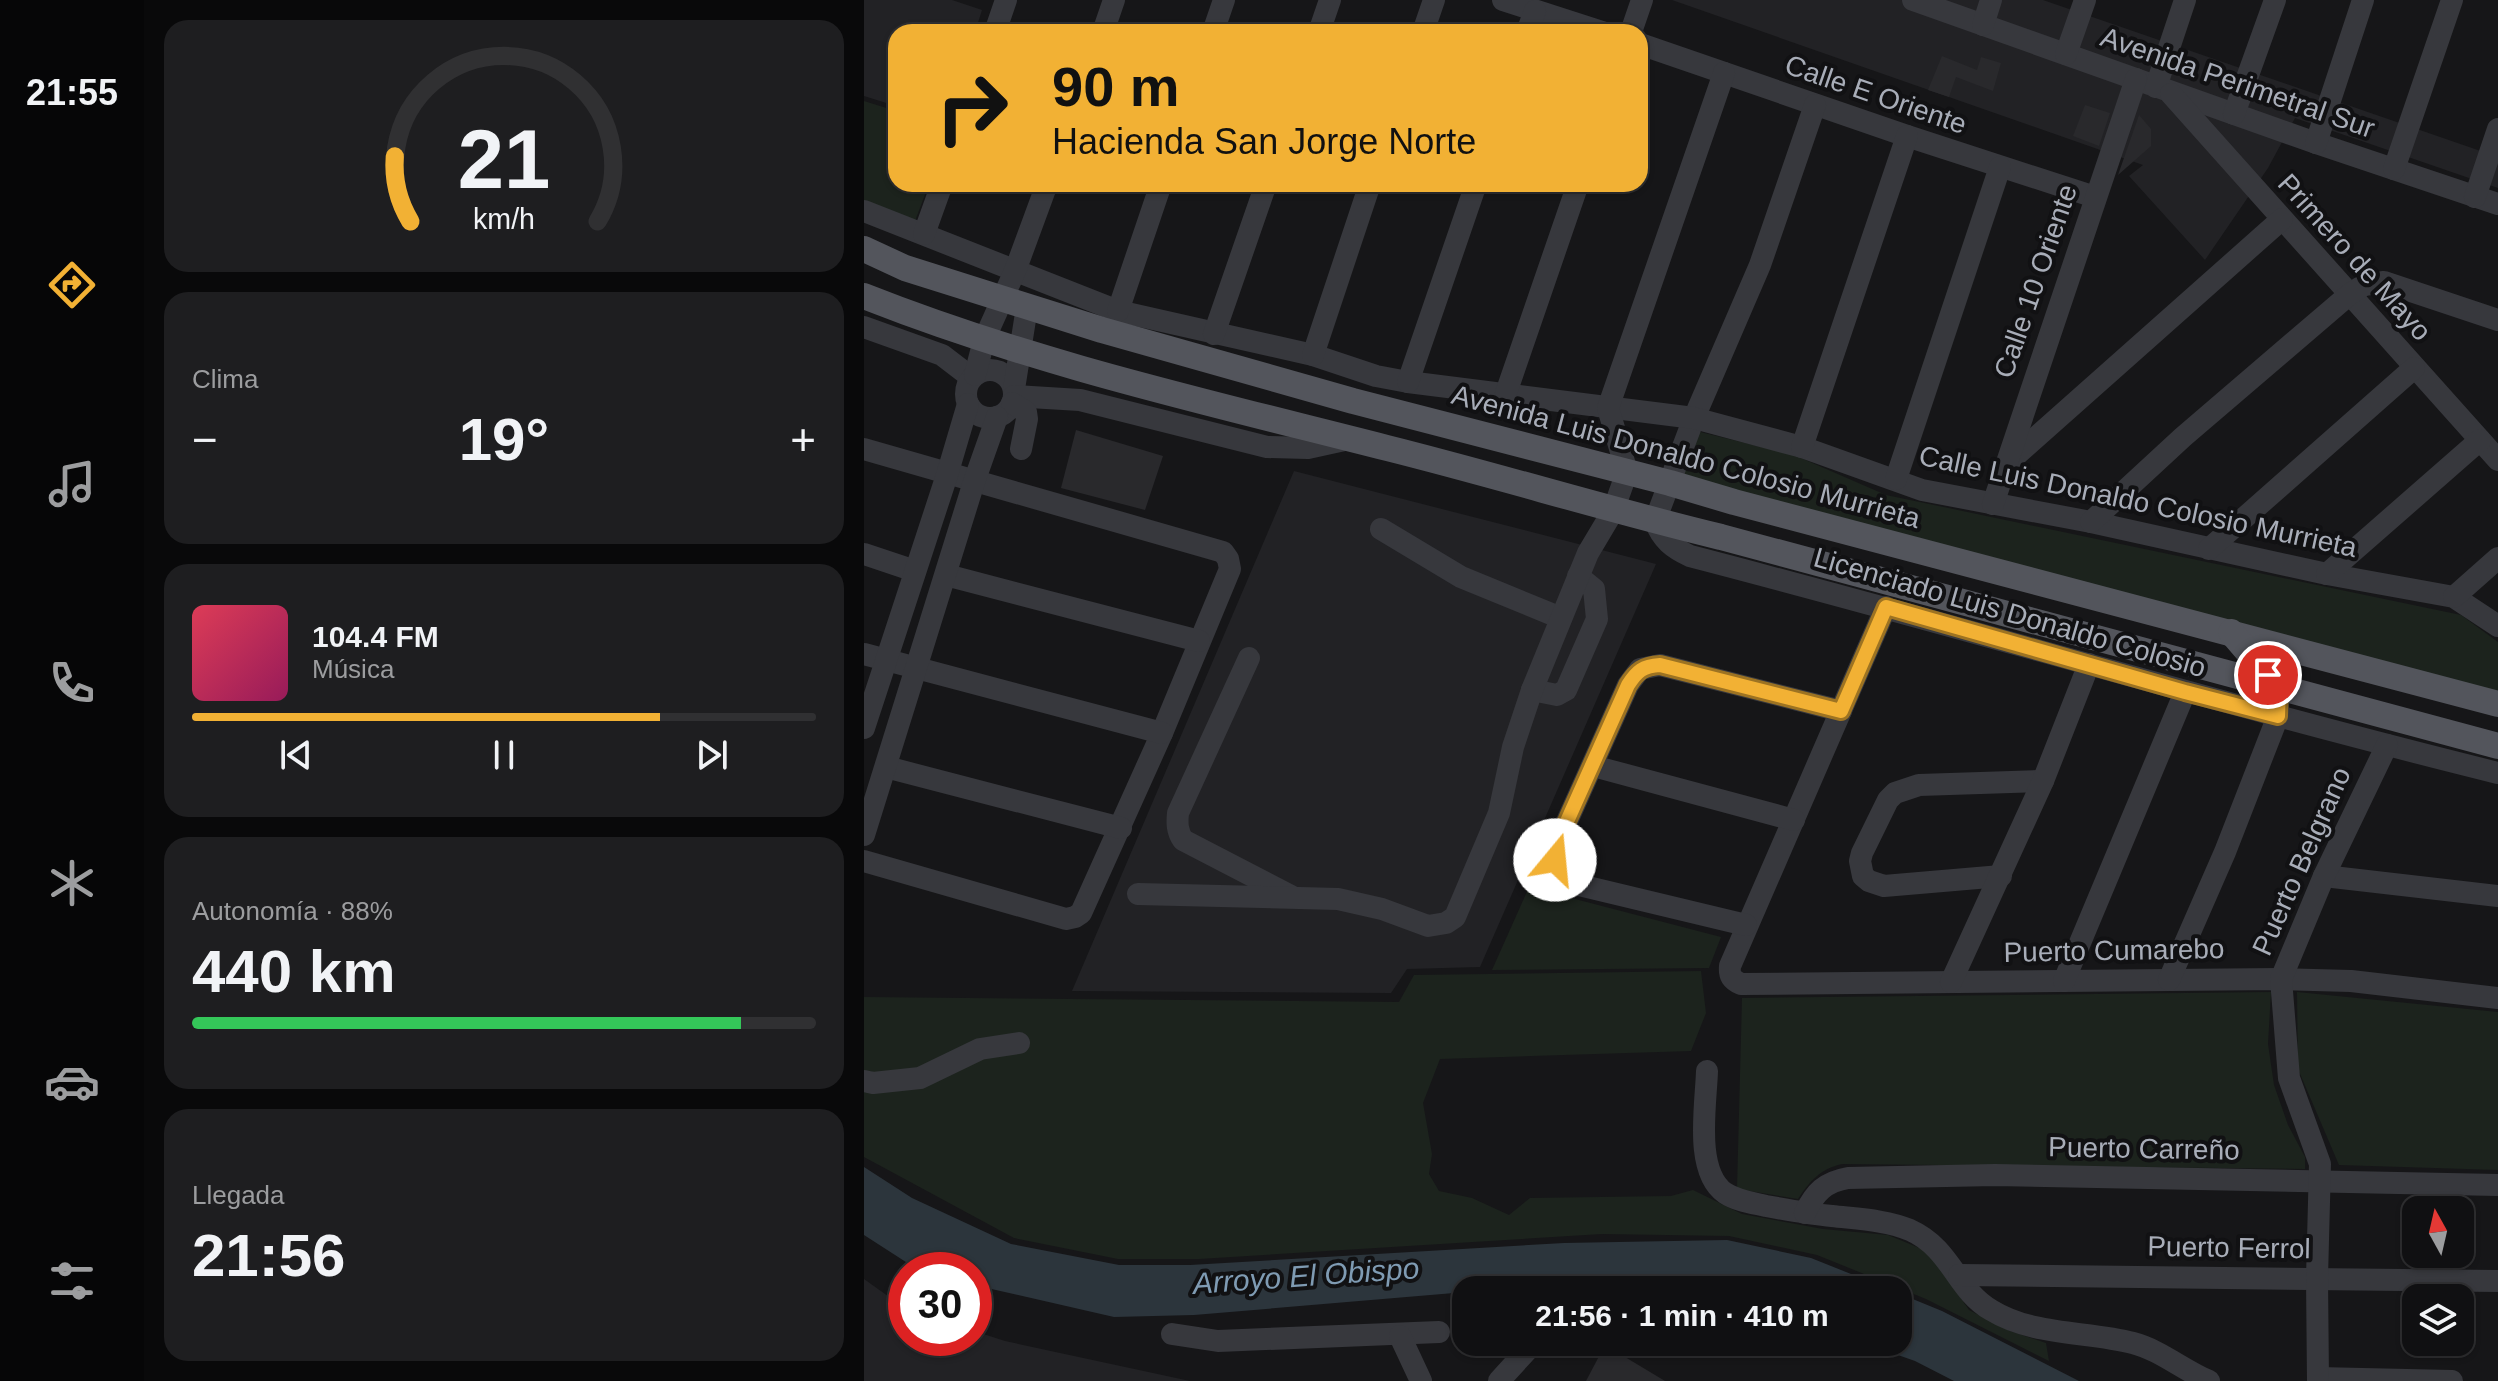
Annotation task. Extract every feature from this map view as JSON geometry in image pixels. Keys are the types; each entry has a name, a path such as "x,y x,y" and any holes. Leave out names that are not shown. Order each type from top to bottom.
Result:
{"main road":[{"name":"Avenida Luis Donaldo Colosio Murrieta","path":"864,249 905,268 1027,307 1353,401 2498,704"},
{"path":"864,296 984,340 1089,371 1736,541 2201,668 2272,683 2498,746"},
{"path":"2201,668 2226,660 2230,653 2231,645 2223,629"},
{"path":"2223,629 2272,683"},
{"path":"2272,683 2267,665 2271,655 2291,648"}],"street":[{"path":"998,24 1006,0"},
{"path":"1106,24 1114,0"},
{"path":"1216,24 1224,0"},
{"path":"1322,24 1330,0"},
{"path":"1426,24 1434,0"},
{"path":"1503,0 1531,21"},
{"path":"1634,24 1642,0"},
{"name":"Avenida Perimetral Sur","path":"1913,0 2498,204"},
{"path":"1983,25 1991,0"},
{"path":"2066,54 2085,0"},
{"name":"Calle 10 Oriente","path":"1993,504 2095,197 2154,86 2185,0"},
{"path":"2234,114 2275,0"},
{"path":"2316,143 2363,0"},
{"path":"2394,169 2452,0"},
{"name":"Calle E Oriente","path":"1648,47 2095,197"},
{"path":"1138,894 1338,899 1360,903 1428,926 1452,921 1455,917 1499,813 1515,738 1532,690 1588,553 1613,511 1627,472 1608,408 1724,73"},
{"name":"Primero de Mayo","path":"2154,86 2282,219 2498,460"},
{"path":"1655,521 1694,418 1760,265 1815,105"},
{"path":"2475,197 2498,129"},
{"path":"1802,447 1907,136"},
{"path":"1896,479 2000,167"},
{"path":"924,234 939,192"},
{"path":"864,728 947,475 968,404 966,389 974,376 984,340 1015,271 1044,192"},
{"path":"1118,311 1158,192"},
{"path":"1214,334 1263,192"},
{"path":"1313,355 1367,192"},
{"path":"1408,382 1473,192"},
{"path":"1506,393 1575,192"},
{"name":"Calle Luis Donaldo Colosio Murrieta","path":"864,211 1118,311 1313,355 1376,376 1408,382 1694,418 1802,447 1922,490 2091,522 2327,574 2454,597 2498,626"},
{"path":"2004,466 2282,219"},
{"path":"2091,522 2183,437 2364,285 2384,282 2498,320"},
{"path":"864,835 974,482 1009,401 1022,351 1027,307"},
{"path":"864,327 942,355 974,376"},
{"path":"2209,549 2414,368"},
{"path":"974,376 983,371 997,371 1008,377 1009,401"},
{"path":"968,404 980,416 1009,401 1080,400 1267,447 1308,448 1349,439"},
{"path":"1009,401 1026,412 1021,449"},
{"path":"2327,574 2480,440"},
{"path":"864,449 1223,552 1230,569 1121,828 1081,913 1075,917 1058,917 864,861"},
{"name":"Licenciado Luis Donaldo Colosio","path":"1655,521 1665,541 1690,556 1886,607 2185,692 2498,773"},
{"path":"1381,529 1461,577 1561,618"},
{"path":"864,554 915,571"},
{"path":"2454,597 2498,558"},
{"path":"946,575 1199,641"},
{"path":"1532,690 1557,695 1566,690 1597,619 1594,589 1578,576"},
{"path":"1841,711 1660,665 1640,669 1628,685 1556,848 1555,860 1559,869 1575,884 1746,925 1794,820 1886,607"},
{"path":"864,654 1162,733"},
{"path":"1249,658 1178,813 1179,833 1183,840 1296,898"},
{"path":"1951,982 2043,781 2089,664"},
{"path":"2169,980 2225,852 2278,716 2272,683"},
{"path":"2064,981 2185,692"},
{"name":"Puerto Belgrano","path":"2318,1380 2320,1164 2289,1078 2281,979 2324,876 2387,745"},
{"path":"1593,766 1794,820"},
{"path":"886,767 1121,828"},
{"path":"2001,876 1884,886 1863,876 1860,861 1884,806 1895,793 1905,788 2043,781"},
{"path":"2324,876 2498,896"},
{"name":"Puerto Cumarebo","path":"1746,925 1730,966 1731,978 1741,984 2281,979 2351,981 2498,998"},
{"path":"864,1081 873,1083 920,1078 980,1049 1019,1043"},
{"path":"1707,1071 1705,1146 1708,1167 1714,1181 1725,1193 1743,1201 1910,1230 1942,1251 1978,1301 1992,1312 2036,1326 2138,1344 2209,1381"},
{"name":"Puerto Carreño","path":"1805,1213 1818,1191 1836,1180 1848,1178 1995,1175 2498,1185"},
{"name":"Puerto Ferrol","path":"1959,1275 2498,1281"},
{"path":"1172,1334 1218,1341 1400,1336 1439,1332"},
{"path":"1400,1336 1421,1381"},
{"path":"1499,1381 1522,1356"},
{"path":"2318,1380 2452,1381"}],"shaded area":[{"path":"864,0 952,0 982,10 978,24 888,24 888,104 864,96"},
{"path":"1672,0 2043,0 2498,157 2498,188 2295,118 2268,168 2205,260 2129,176 2143,165"},
{"path":"864,101 888,108 888,192 926,192 915,221 864,200"},
{"path":"1692,430 1794,455 1886,495 2461,615 2498,642 2498,697 1683,476"},
{"path":"1294,471 1656,564 1480,967 1407,969 1391,993 1072,991"},
{"path":"1529,887 1721,937 1709,968 1492,970"},
{"path":"1701,971 1706,1013 1691,1051 1440,1059 1423,1103 1432,1154 1429,1174 1439,1191 1472,1198 1509,1215 1530,1198 1671,1196 1693,1190 1742,1214 1823,1229 1888,1235 1929,1252 1969,1310 2010,1331 2046,1343 2049,1361 1912,1293 1912,1276 1869,1276 1817,1255 1729,1236 1602,1234 1199,1259 1118,1259 1014,1238 864,1157 864,997 1399,1002 1414,975"},
{"path":"2271,992 2268,1044 2274,1085 2288,1125 2305,1157 2305,1169 1842,1164 1816,1177 1798,1199 1737,1189 1742,998"},
{"path":"2297,992 2498,1012 2498,1170 2339,1165 2298,1069"},
{"path":"864,1279 888,1296 888,1356 992,1356 992,1337 1190,1381 864,1381"}],"water":[{"name":"Arroyo El Obispo","path":"864,1167 912,1198 1011,1244 1119,1265 1190,1265 1564,1243 1727,1240 1811,1258 1856,1276 1452,1276 1452,1293 1194,1315 1114,1317 992,1289 992,1252 890,1252 864,1235"},
{"path":"1912,1299 2079,1381 1954,1381 1901,1356 1912,1356"}],"building":[{"path":"1942,56 1977,70 1981,57 2001,63 1993,91 1956,77 1949,97 1928,90"},
{"path":"2085,105 2110,113 2099,146 2073,136"},
{"path":"2139,115 2151,129 2151,146 2118,175"},
{"path":"1076,430 1163,456 1145,510 1061,488"},
{"path":"1599,1356 1623,1356 1665,1381 1586,1381"}],"route":[{"path":"1555,860 1560,837 1628,685 1640,669 1650,665 1841,711 1886,607 2278,716 2279,688 2268,675"}]}
